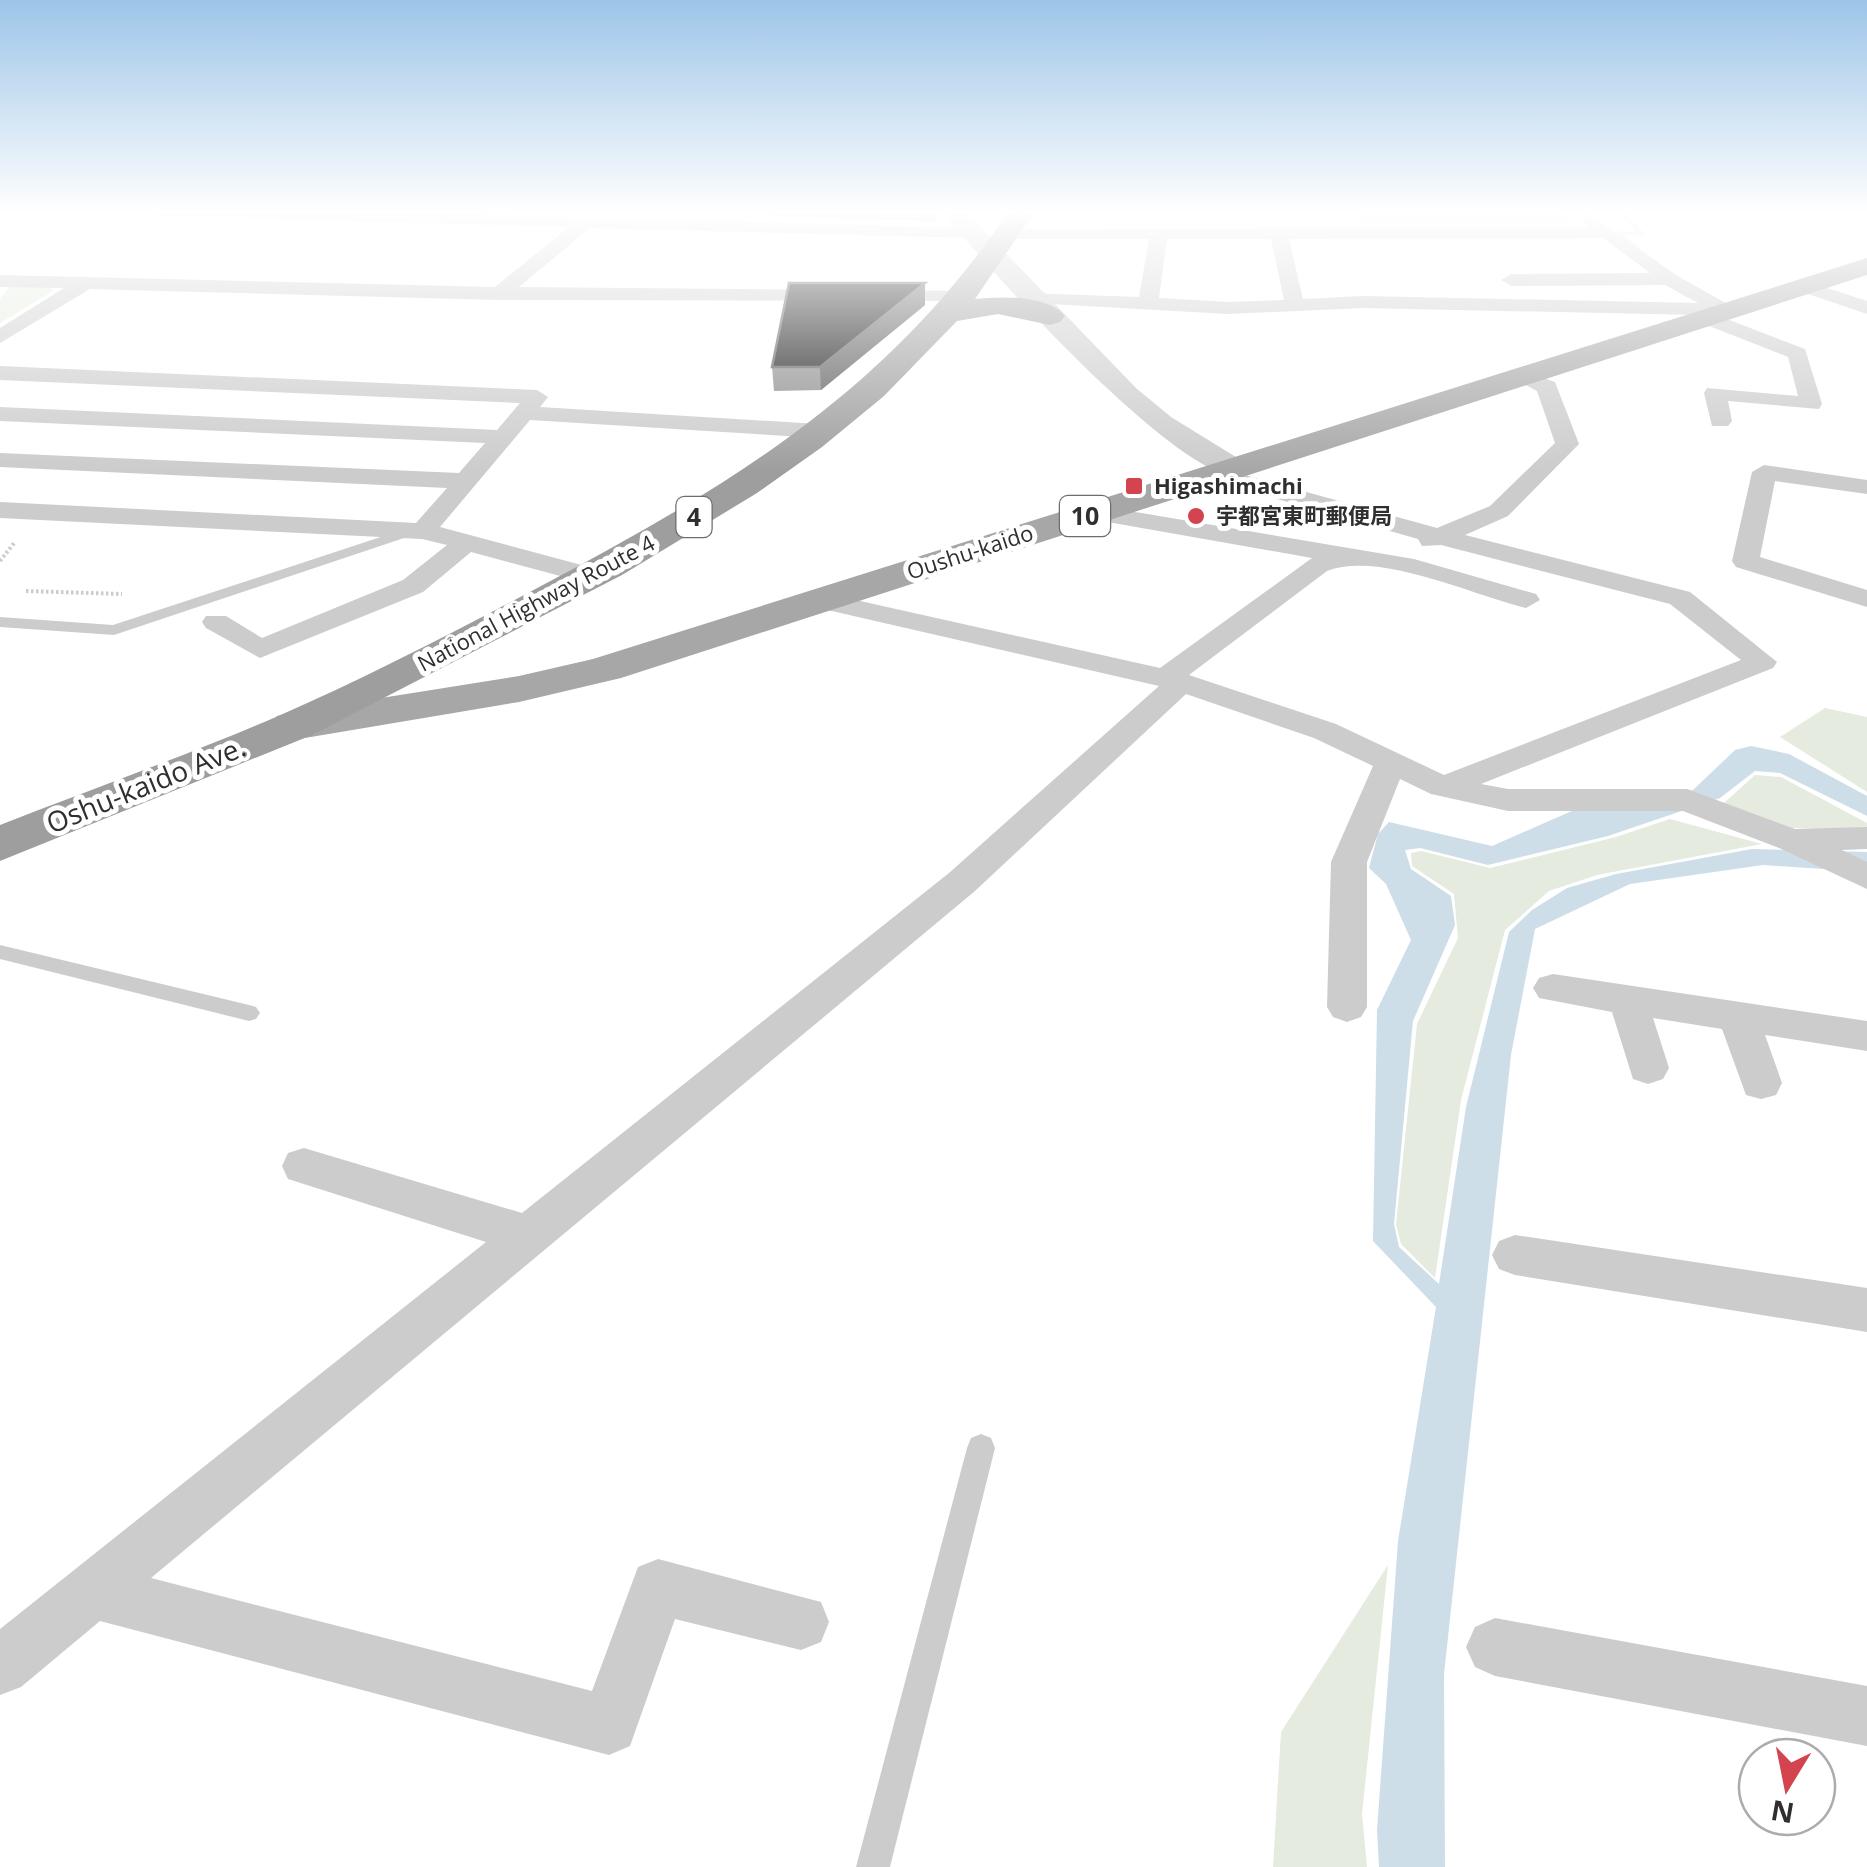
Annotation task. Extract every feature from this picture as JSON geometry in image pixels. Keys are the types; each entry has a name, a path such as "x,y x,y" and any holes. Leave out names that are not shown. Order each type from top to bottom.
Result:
{"highway":[{"name":"National Highway Route 4","path":"292,726 590,576 720,501 819,431 958,298"},
{"path":"954,305 1042,307"},
{"name":"Oshu-kaido Ave.","path":"0,844 292,726"}],"main road":[{"name":"Oushu-kaido","path":"292,726 519,690 604,669 1766,298"}],"street":[{"path":"0,337 62,298"},
{"path":"670,298 954,305"},
{"path":"1037,298 1126,394 1224,472 1433,536 1680,598 1762,662 1442,787"},
{"path":"1148,304 1149,298"},
{"path":"1293,298 1295,305"},
{"path":"1700,298 1717,314"},
{"path":"1839,298 1867,308"},
{"path":"1042,307 1148,304 1228,308 1362,302 1717,314 1798,353 1811,404 1716,393 1720,421"},
{"path":"0,373 537,398 417,531"},
{"path":"1414,567 1433,536 1499,511 1567,444 1547,388 1522,376"},
{"path":"524,413 819,431"},
{"path":"0,414 503,437"},
{"path":"0,460 466,481"},
{"path":"1867,487 1764,472 1746,561 1867,599"},
{"path":"0,510 417,531 590,576"},
{"path":"1094,513 1414,567 1526,600"},
{"path":"216,622 260,649 413,586 466,543"},
{"path":"0,1666 525,1234 962,882 1174,680 1317,565 1345,555"},
{"path":"820,600 1174,680 1325,731 1442,787 1508,800 1688,800 1791,840 1867,878"},
{"path":"1347,1007 1349,862 1390,764"},
{"path":"1791,840 1867,838"},
{"path":"1554,988 1867,1036"},
{"path":"1628,1000 1648,1068"},
{"path":"1738,1016 1761,1083"},
{"path":"304,1166 525,1234"},
{"path":"1515,1255 1867,1310"},
{"path":"94,1591 609,1725 658,1587 801,1622"},
{"path":"1495,1647 1867,1716"}],"lane":[{"path":"0,622 114,630 417,531"},
{"path":"0,952 249,1013"},
{"path":"873,1867 981,1448"}],"path":[{"path":"21,592 70,589 88,596 123,594"}],"shaded area":[{"path":"1,298 41,298 0,323"},
{"path":"1825,708 1867,717 1867,792 1780,737"},
{"path":"1755,775 1781,777 1867,823 1867,830 1791,828 1724,803"},
{"path":"1670,819 1762,844 1597,875 1549,891 1505,930 1461,1100 1435,1278 1401,1244 1396,1224 1417,1024 1458,938 1454,894 1412,866 1411,853 1421,851 1490,868 1616,837"},
{"path":"1388,1565 1362,1814 1367,1867 1273,1867 1281,1732"}],"water":[{"path":"1751,746 1789,754 1867,796 1867,816 1780,773 1755,771 1720,798 1608,836 1488,865 1420,848 1405,850 1411,869 1451,896 1455,925 1413,1021 1394,1224 1399,1247 1439,1284 1466,1107 1509,932 1532,910 1567,888 1616,874 1752,849 1867,852 1867,872 1763,865 1630,884 1535,929 1511,1055 1444,1674 1445,1867 1379,1867 1377,1830 1398,1541 1436,1307 1373,1241 1377,1010 1411,940 1386,884 1369,868 1378,834 1389,822 1492,846 1574,810 1636,804 1693,790 1735,750"}],"building":[{"path":"786,298 906,298 820,367 772,367"}],"place":[{"name":"Higashimachi","path":"1134,486"},
{"name":"宇都宮東町郵便局","path":"1196,516"}]}
